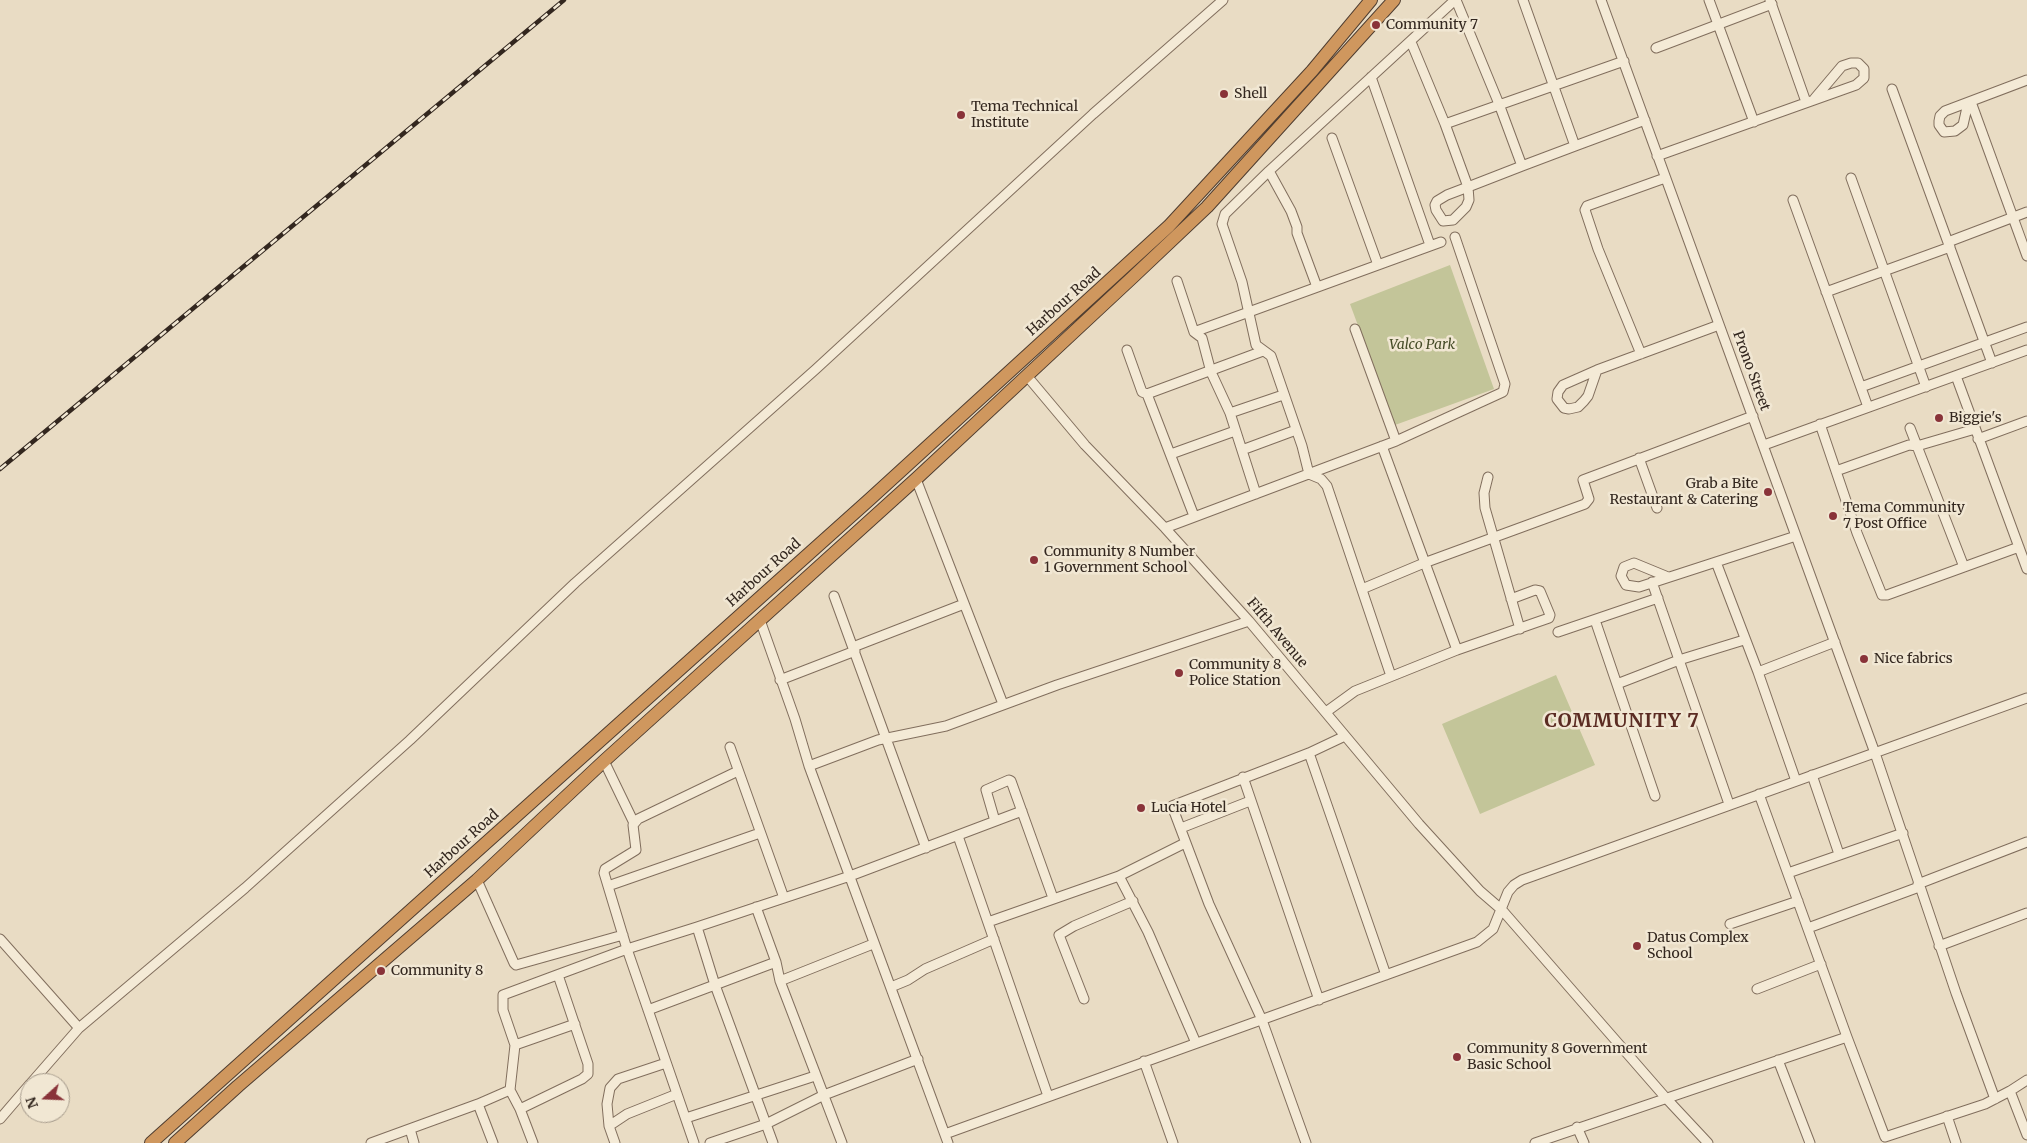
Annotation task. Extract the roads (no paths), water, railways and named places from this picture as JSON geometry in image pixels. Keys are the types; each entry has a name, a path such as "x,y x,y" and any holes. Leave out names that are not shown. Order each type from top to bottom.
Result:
{"highway":[{"name":"Harbour Road","path":"150,1143 877,492 1169,226 1312,71 1372,0"},
{"name":"Harbour Road","path":"183,1140 477,880 604,761 916,480 1207,208 1394,0"}],"street":[{"path":"40,1073 79,1028 245,888 410,740 576,583 809,375 1093,114 1223,0"},
{"path":"1309,474 1271,356 1263,352 1256,345 1242,282 1222,221 1225,214 1456,0 1499,104 1522,166"},
{"path":"1523,0 1575,146"},
{"name":"Prono Street","path":"1601,0 1875,752 1919,886 1995,1099"},
{"path":"1709,0 1754,122"},
{"path":"1656,48 1718,25 1771,2 1806,102"},
{"path":"1411,42 1446,124 1468,187 1645,120"},
{"path":"1446,124 1624,61"},
{"path":"1657,156 1856,85 1864,78 1864,69 1858,63 1842,66 1816,98"},
{"path":"1371,77 1430,245"},
{"path":"2027,80 1969,103 2027,256"},
{"path":"1892,89 1992,363"},
{"path":"1332,138 1378,266"},
{"path":"1270,171 1291,211 1317,287"},
{"path":"1641,354 1598,249 1585,210 1587,206 1665,178"},
{"path":"1852,178 1926,387"},
{"path":"1793,200 1868,407"},
{"path":"1826,292 1885,271 2027,212"},
{"path":"1166,528 1382,446 1500,395 1505,389 1455,238"},
{"path":"1194,332 1441,242"},
{"path":"1177,281 1194,332 1202,338 1211,372 1230,413 1256,494"},
{"path":"1597,370 1588,396 1584,401 1578,407 1569,410 1564,408 1557,399 1558,392 1563,385 1597,370 1719,325"},
{"path":"1861,387 2027,327"},
{"path":"1354,329 1396,440"},
{"path":"1127,350 1142,392 1147,394 1194,516"},
{"path":"1764,445 2027,350"},
{"path":"1147,394 1263,352"},
{"name":"Fifth Avenue","path":"1027,376 1085,445 1166,528 1249,621 1418,824 1480,892 1502,910 1665,1097 1708,1143"},
{"path":"1956,376 2027,569"},
{"path":"1230,413 1283,394"},
{"path":"1362,589 1424,563 1588,503 1589,499 1583,480 1753,416"},
{"path":"1978,439 2027,422"},
{"path":"1820,424 1857,533 1882,595 1887,596 2019,547"},
{"path":"1910,428 1964,567"},
{"path":"1836,471 1910,444 1917,446 1975,429"},
{"path":"1242,450 1296,430"},
{"path":"1171,454 1235,431"},
{"path":"1382,446 1457,650"},
{"path":"1639,458 1657,508"},
{"path":"1309,474 1321,479 1327,486 1391,676"},
{"path":"1488,477 1484,493 1493,539 1520,629"},
{"path":"916,480 1003,704"},
{"path":"1668,577 1634,564 1624,567 1622,576 1626,585 1639,587 1796,536"},
{"path":"1716,562 1744,640 1758,672 1796,781"},
{"path":"1652,582 1729,804"},
{"path":"1326,712 1348,695 1391,676 1457,650 1548,620 1550,615 1540,591 1511,599"},
{"path":"834,596 926,848"},
{"path":"1558,632 1658,598"},
{"path":"780,680 964,604"},
{"path":"760,620 808,766 946,1138 1048,1096 1477,942 1493,929 1508,892 1522,880 2027,698"},
{"path":"1595,620 1655,796"},
{"path":"808,766 886,738 946,726 1003,704 1249,621"},
{"path":"1617,684 1679,660 1744,640"},
{"path":"1758,672 1835,642"},
{"path":"1306,1143 1262,1020 1209,904 1172,806 1309,753 1345,736"},
{"path":"730,748 784,898"},
{"path":"1309,753 1386,975"},
{"path":"604,761 634,823 636,850 605,869 608,886 627,949 694,1143"},
{"path":"634,823 638,819 738,771"},
{"path":"1812,775 1839,854"},
{"path":"1243,778 1319,1000"},
{"path":"995,821 986,790 1007,780 1011,781 1053,898"},
{"path":"1759,794 1846,1037 1886,1140 1995,1099 2027,1080"},
{"path":"1180,828 1250,801"},
{"path":"532,1143 520,1109 510,1090 515,1044 503,1010 503,995 627,949 697,928 850,876 1022,811"},
{"path":"608,886 760,833"},
{"path":"1788,873 1903,833"},
{"path":"958,836 1048,1096"},
{"path":"988,922 1120,876 1185,842"},
{"path":"1808,928 2027,842"},
{"path":"1120,876 1196,1043"},
{"path":"477,880 516,965 623,934"},
{"path":"1084,999 1059,935 1074,926 1133,901"},
{"path":"1730,924 1798,901"},
{"path":"756,907 776,962 780,981 842,1143"},
{"path":"1940,946 2027,913"},
{"path":"697,928 715,985 773,1143"},
{"path":"0,939 79,1028"},
{"path":"891,987 908,980 925,969 994,939"},
{"path":"780,981 873,944"},
{"path":"648,1010 776,962"},
{"path":"1757,989 1821,964"},
{"path":"520,1109 582,1080 588,1074 588,1064 576,1024 558,975"},
{"path":"515,1044 576,1024"},
{"path":"1536,1143 1665,1097 1846,1037"},
{"path":"710,1143 766,1124 824,1095 918,1059"},
{"path":"1778,1060 1810,1143"},
{"path":"1144,1061 1172,1143"},
{"path":"615,1143 609,1126 607,1104 610,1088 618,1079 666,1063"},
{"path":"686,1118 815,1076"},
{"path":"371,1143 478,1104 510,1090"},
{"path":"2010,1091 2027,1135"},
{"path":"609,1126 627,1114 677,1094"},
{"path":"0,1119 20,1096"},
{"path":"478,1104 493,1143"},
{"path":"1946,1116 1956,1143"},
{"path":"1577,1128 1584,1143"},
{"path":"410,1129 414,1143"}],"railway":[{"path":"0,469 564,0"}],"place":[{"name":"Community 7","path":"1376,25"},
{"name":"Shell","path":"1224,94"},
{"name":"Tema Technical Institute","path":"961,115"},
{"name":"Biggie's","path":"1939,418"},
{"name":"Grab a Bite Restaurant & Catering","path":"1768,492"},
{"name":"Tema Community 7 Post Office","path":"1833,516"},
{"name":"Community 8 Number 1 Government School","path":"1034,560"},
{"name":"Nice fabrics","path":"1864,659"},
{"name":"Community 8 Police Station","path":"1179,673"},
{"name":"Lucia Hotel","path":"1141,808"},
{"name":"Datus Complex School","path":"1637,946"},
{"name":"Community 8","path":"381,971"},
{"name":"Community 8 Government Basic School","path":"1457,1057"}],"district":[{"name":"COMMUNITY 7","path":"1622,722"}],"park label":[{"name":"Valco Park","path":"1422,345"}]}
